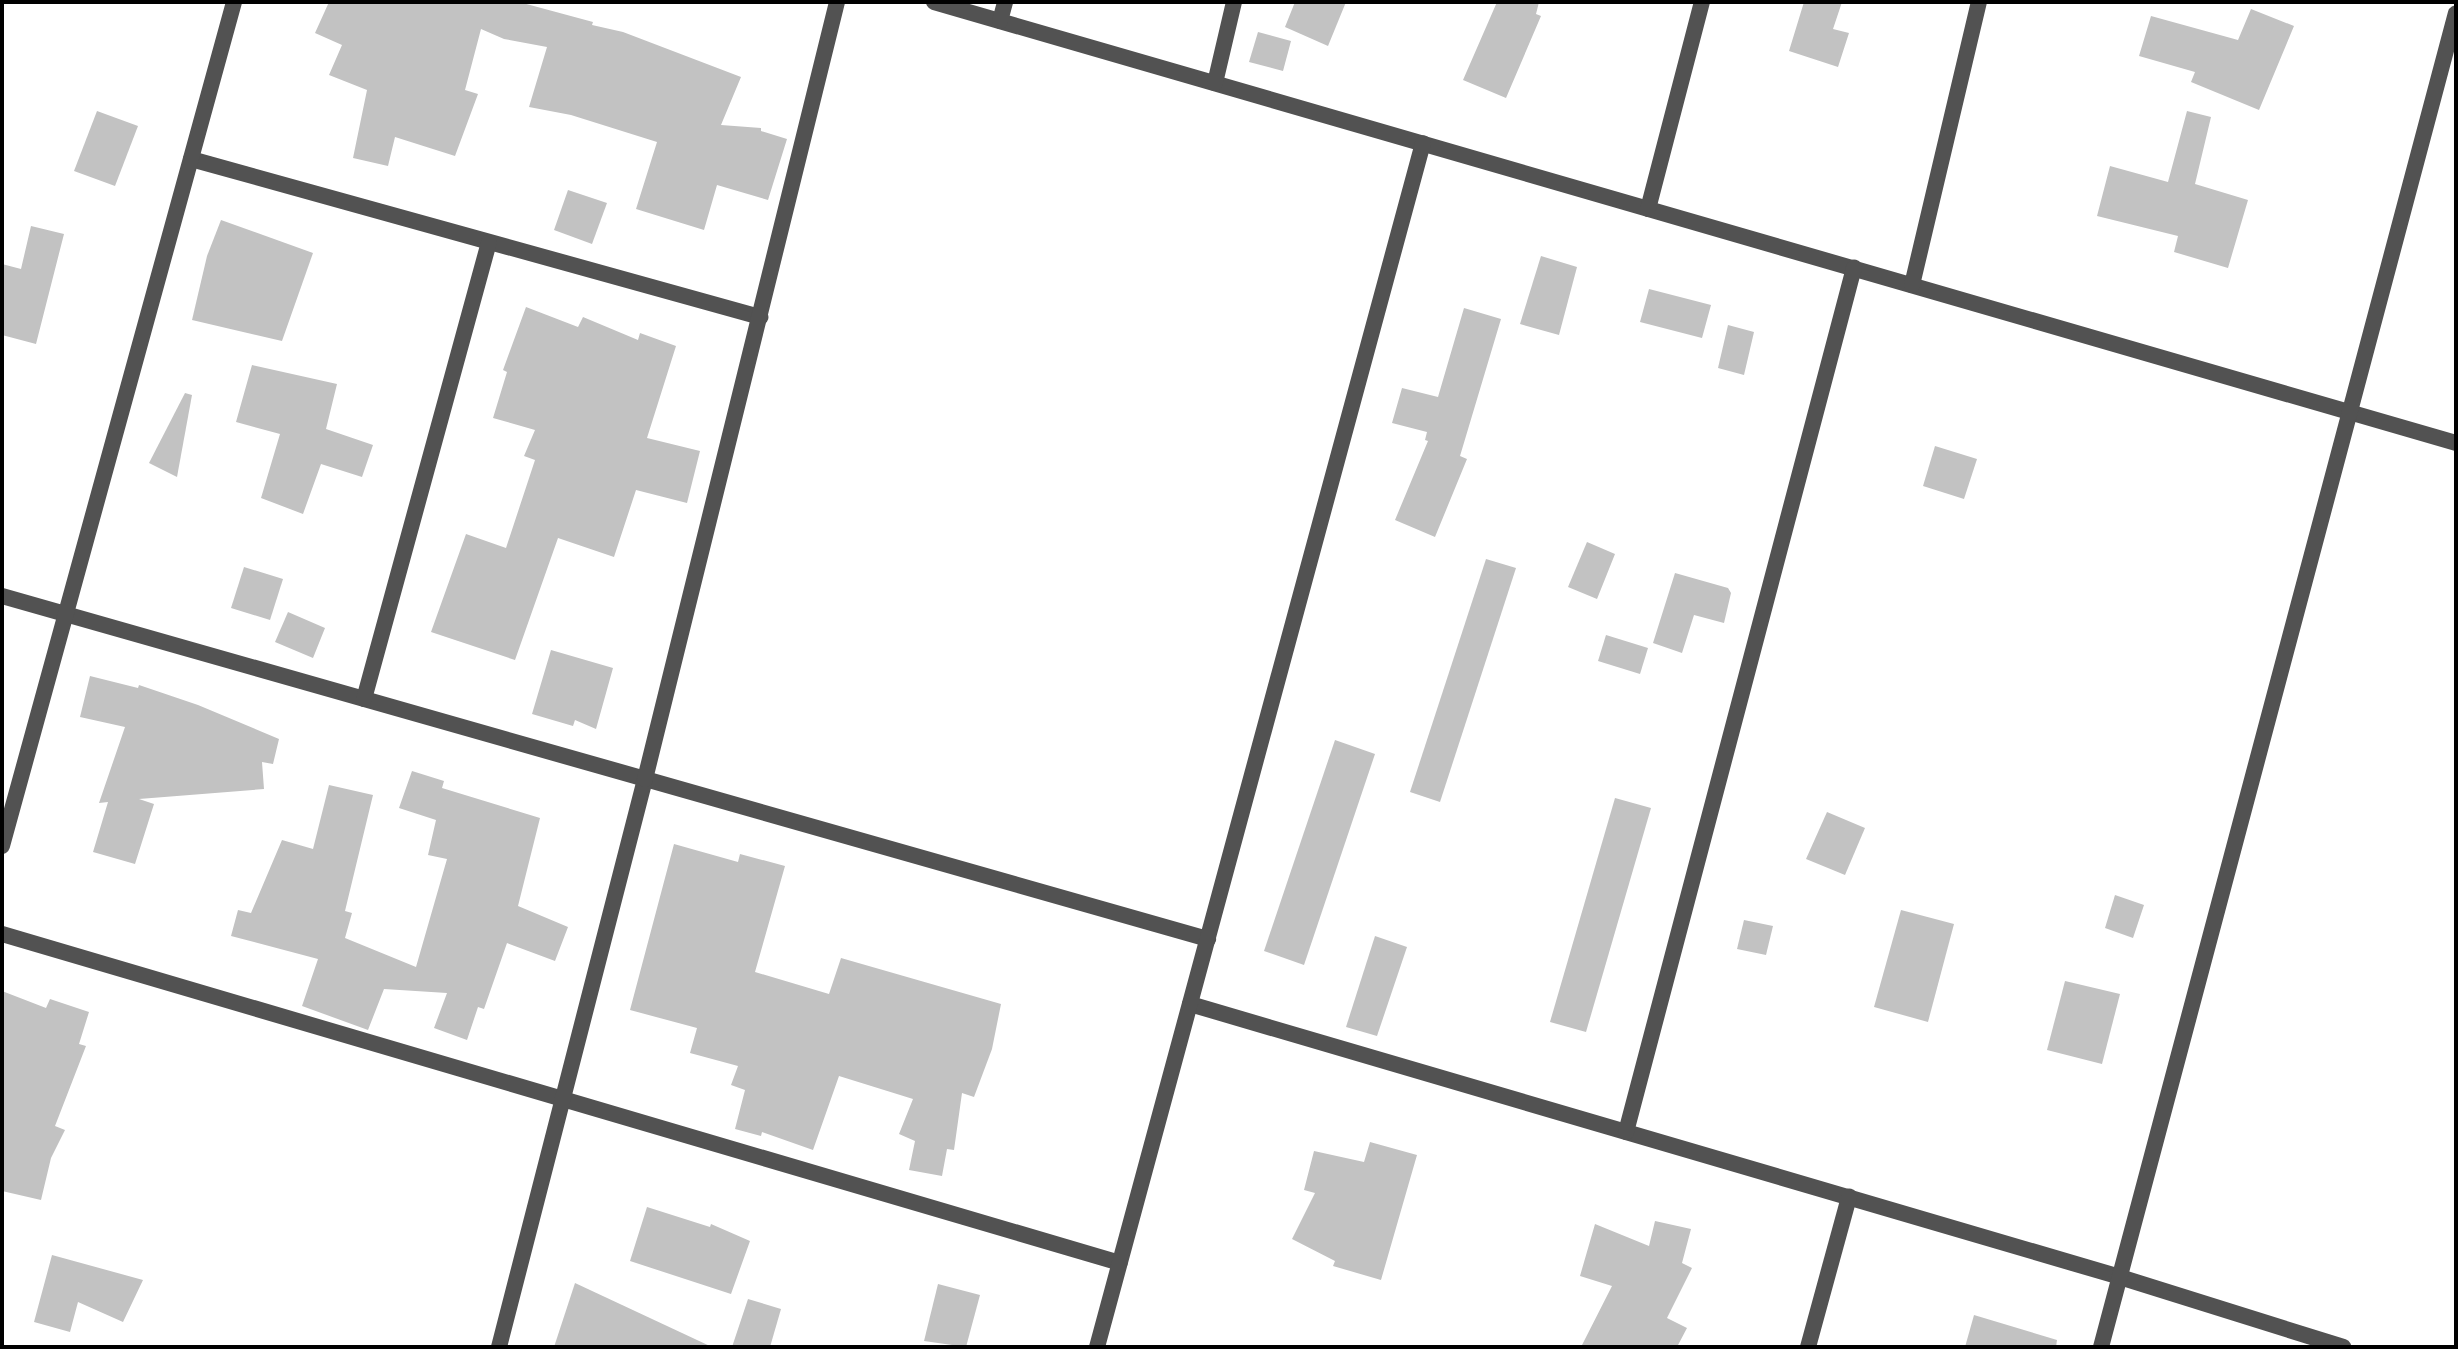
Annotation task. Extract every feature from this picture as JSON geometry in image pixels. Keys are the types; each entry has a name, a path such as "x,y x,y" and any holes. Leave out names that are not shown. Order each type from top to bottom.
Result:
{"street":[{"path":"2,846 234,2"},
{"path":"499,1347 645,779 837,2"},
{"path":"934,2 2456,443"},
{"path":"1000,21 1005,2"},
{"path":"1215,83 1234,2"},
{"path":"1648,209 1702,2"},
{"path":"1912,285 1979,2"},
{"path":"2101,1347 2456,13"},
{"path":"1097,1347 1423,143"},
{"path":"191,159 760,317"},
{"path":"364,699 489,243"},
{"path":"1626,1132 1854,268"},
{"path":"2,596 1208,939"},
{"path":"2,934 1120,1263"},
{"path":"1190,1004 2120,1277 2343,1347"},
{"path":"1808,1347 1849,1197"}],"building":[{"path":"329,2 519,2 623,32 741,77 721,125 761,128 761,131 787,139 768,200 717,185 704,230 636,209 657,142 571,115 529,107 547,47 504,39 481,29 465,90 478,94 455,156 395,137 388,166 353,158 367,90 329,75 342,45 315,33"},
{"path":"1295,2 1346,2 1328,46 1285,27"},
{"path":"1497,2 1539,2 1536,14 1541,16 1506,98 1463,80"},
{"path":"1804,2 1842,2 1833,29 1849,33 1838,67 1789,51"},
{"path":"2251,9 2294,26 2259,110 2191,82 2195,72 2139,56 2151,16 2238,40"},
{"path":"1258,32 1291,41 1283,71 1249,62"},
{"path":"97,111 138,126 115,186 74,171"},
{"path":"2187,111 2211,117 2195,184 2248,200 2228,268 2174,252 2178,236 2097,216 2110,166 2168,182"},
{"path":"568,190 607,203 592,244 554,230"},
{"path":"221,220 313,253 282,341 192,320 207,256"},
{"path":"31,226 64,234 36,344 2,335 2,264 21,269"},
{"path":"1541,256 1577,267 1559,335 1520,324"},
{"path":"1649,289 1711,305 1702,338 1640,322"},
{"path":"526,307 578,327 583,317 638,340 640,333 676,346 647,438 700,451 687,503 636,490 614,557 558,538 515,660 431,632 466,534 506,548 535,460 524,456 535,430 493,418 507,372 503,370"},
{"path":"1464,308 1501,319 1460,456 1467,459 1435,537 1395,520 1428,441 1425,440 1427,432 1392,423 1402,388 1438,397"},
{"path":"1728,325 1754,332 1744,375 1718,368"},
{"path":"252,365 337,384 326,429 373,445 362,477 321,464 303,514 261,498 280,434 236,422"},
{"path":"185,393 192,395 177,477 149,463"},
{"path":"1935,446 1977,459 1964,499 1923,486"},
{"path":"1587,542 1615,554 1597,599 1568,587"},
{"path":"1486,559 1516,568 1440,802 1410,792"},
{"path":"244,567 283,579 270,620 231,608"},
{"path":"1675,573 1728,588 1731,593 1724,623 1694,615 1682,653 1653,643"},
{"path":"288,612 325,628 313,658 275,642"},
{"path":"1606,635 1648,648 1640,674 1598,661"},
{"path":"551,650 613,668 596,729 575,720 573,726 532,714"},
{"path":"90,676 138,688 139,685 198,705 279,739 273,764 262,762 264,789 139,799 154,804 135,864 93,852 108,802 99,803 125,727 80,717"},
{"path":"1335,740 1375,754 1304,965 1264,951"},
{"path":"412,771 444,781 442,788 540,818 518,906 568,927 555,961 507,943 484,1009 478,1007 467,1040 434,1028 447,993 384,989 368,1030 302,1006 318,959 231,936 238,910 251,913 282,840 313,849 329,785 373,795 345,911 352,913 345,938 416,967 447,859 428,855 436,820 399,808"},
{"path":"1615,798 1651,808 1586,1032 1550,1022"},
{"path":"1827,812 1865,828 1845,875 1806,859"},
{"path":"674,844 738,862 740,854 785,866 755,972 829,994 841,958 1001,1004 992,1049 974,1097 962,1093 954,1150 947,1149 942,1176 909,1170 915,1141 899,1134 913,1099 839,1076 813,1150 762,1132 761,1136 735,1129 745,1090 731,1085 738,1066 690,1053 697,1028 630,1010"},
{"path":"2115,895 2144,905 2133,938 2105,928"},
{"path":"1901,910 1954,924 1928,1022 1874,1007"},
{"path":"1744,920 1773,926 1766,955 1737,949"},
{"path":"1375,936 1407,947 1377,1036 1346,1027"},
{"path":"2065,981 2120,994 2102,1064 2047,1050"},
{"path":"2,991 46,1008 50,999 89,1012 79,1044 86,1046 55,1126 65,1130 51,1158 41,1200 2,1191"},
{"path":"1370,1142 1417,1155 1381,1280 1333,1266 1335,1261 1292,1239 1315,1193 1304,1190 1314,1151 1364,1162"},
{"path":"647,1207 710,1227 711,1224 750,1241 731,1294 630,1261"},
{"path":"1655,1221 1691,1229 1682,1263 1692,1268 1667,1318 1687,1328 1677,1347 1581,1347 1612,1286 1580,1276 1595,1224 1649,1246"},
{"path":"52,1255 143,1280 123,1322 78,1302 70,1332 34,1322"},
{"path":"575,1283 712,1347 554,1347"},
{"path":"938,1284 980,1295 966,1347 924,1341"},
{"path":"748,1299 781,1309 770,1347 732,1347"},
{"path":"1974,1315 2057,1340 2056,1347 1965,1347"}]}
